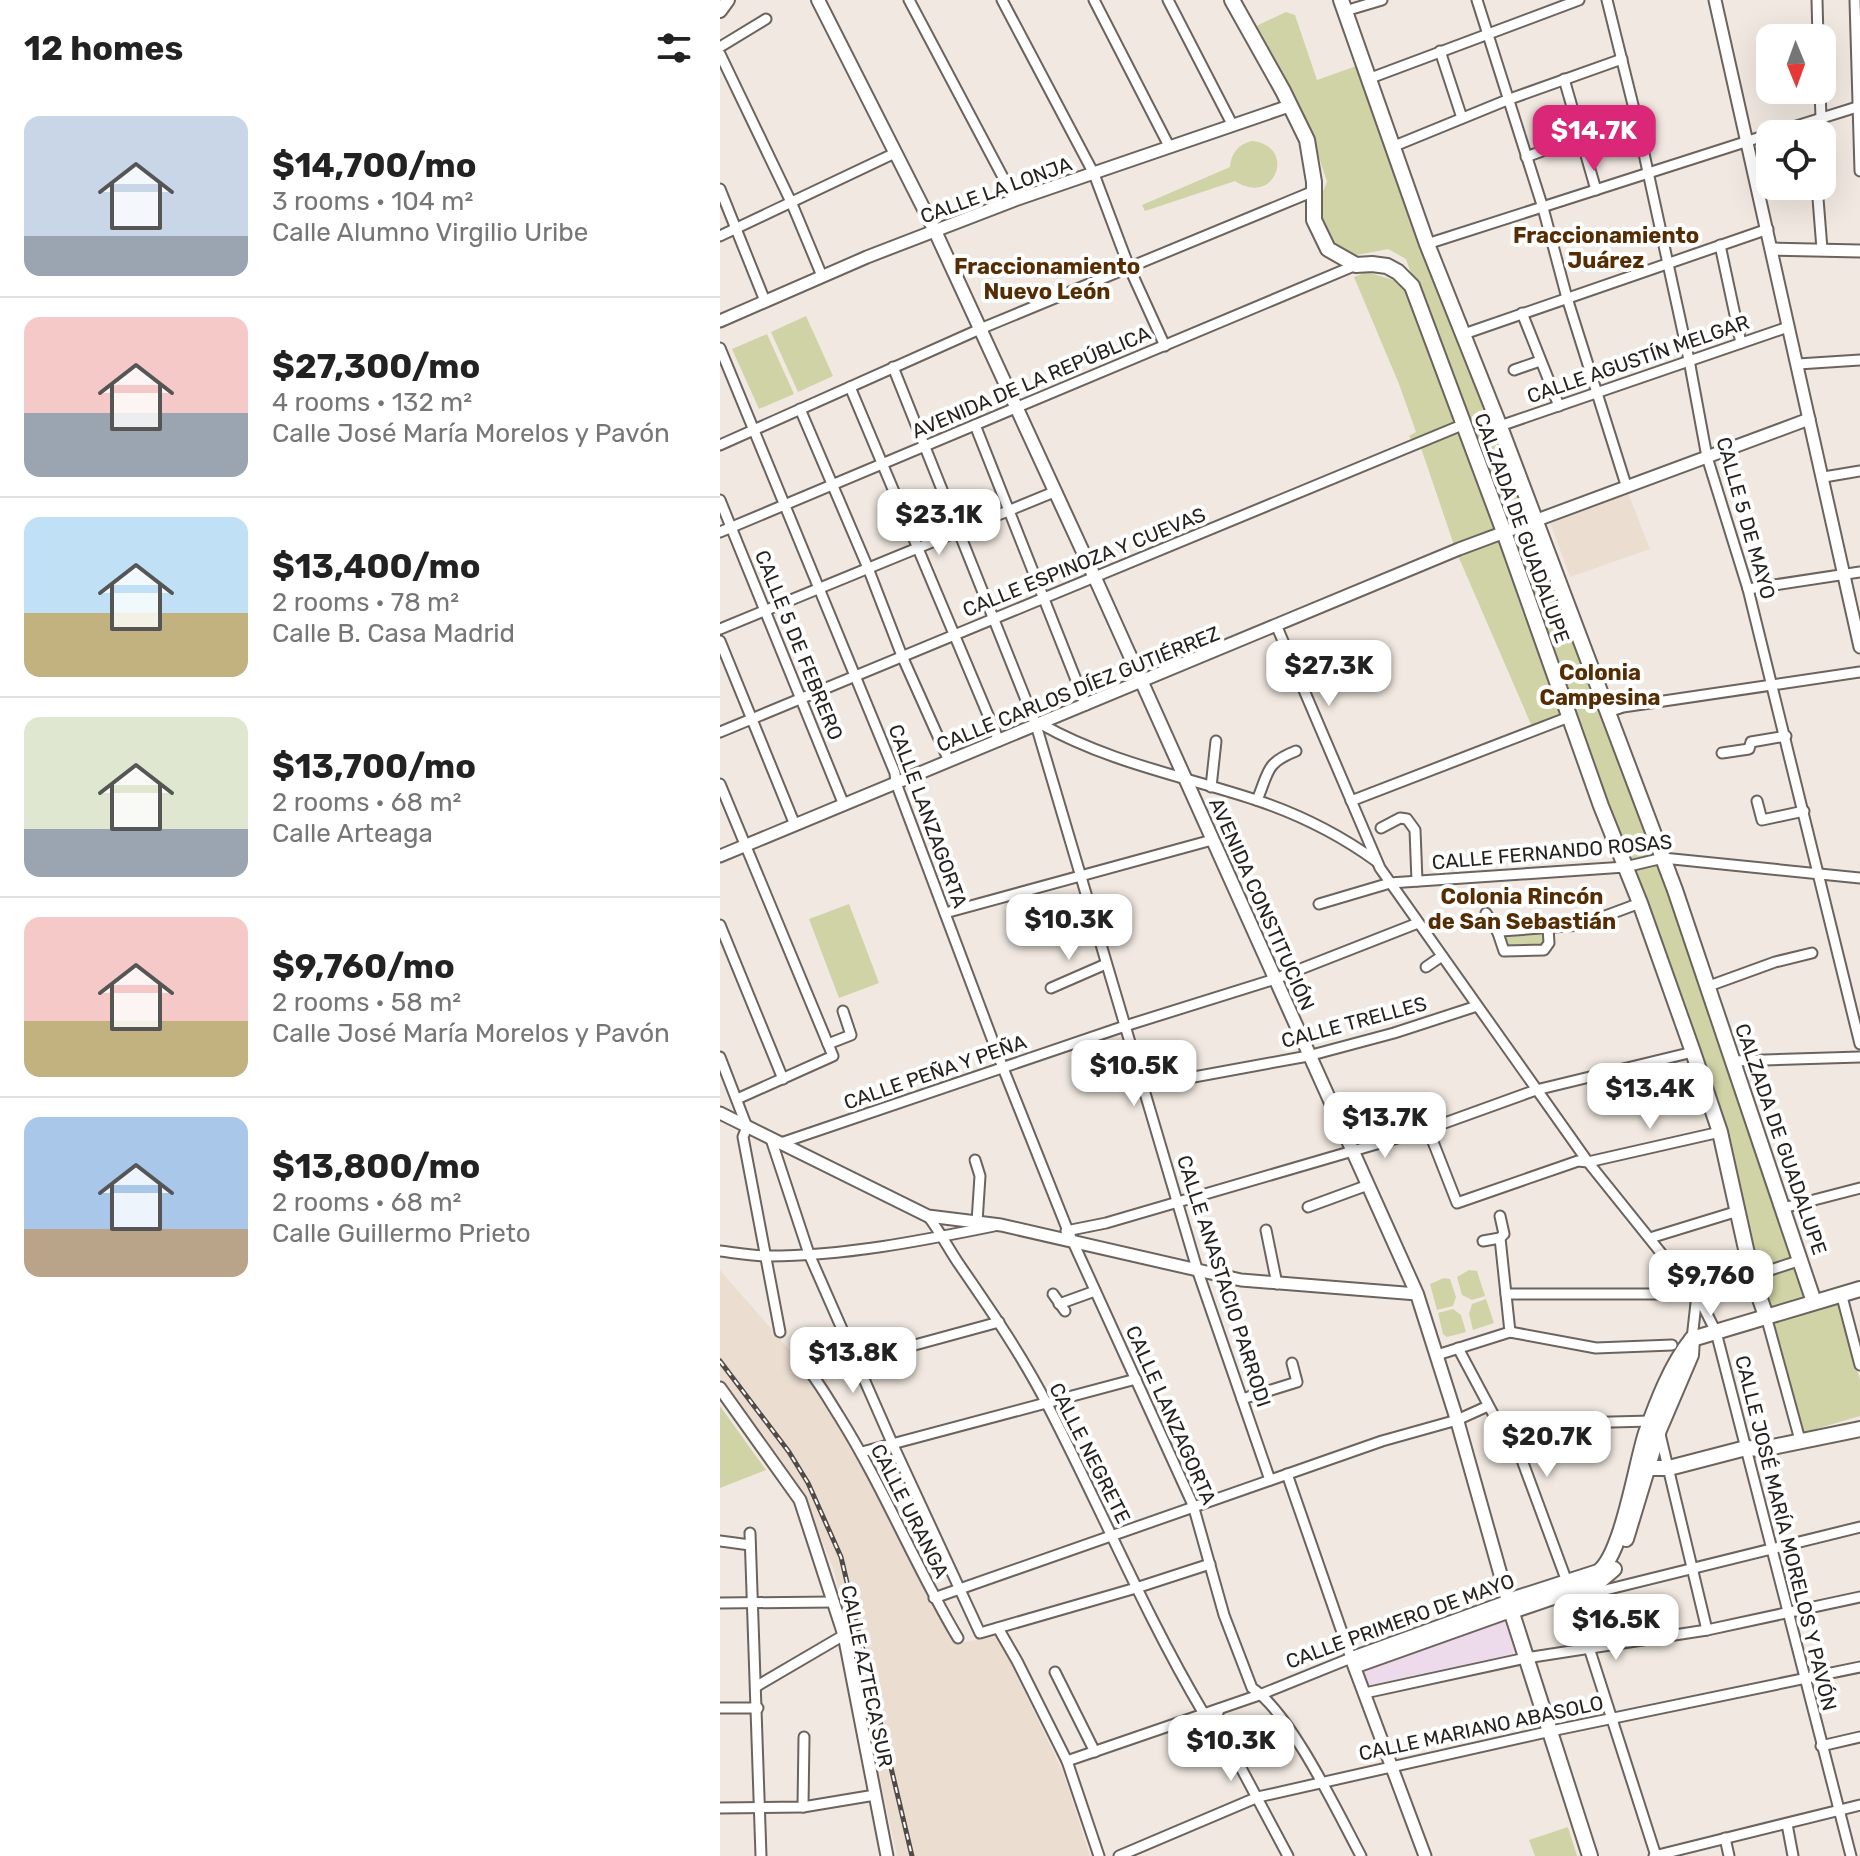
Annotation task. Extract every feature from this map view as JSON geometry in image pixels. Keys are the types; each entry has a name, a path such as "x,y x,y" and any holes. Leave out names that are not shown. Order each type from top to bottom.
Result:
{"main road":[{"path":"720,11 728,0"},
{"name":"AVENIDA CONSTITUCIÓN","path":"818,0 935,231 1095,578 1417,1294 1526,1658 1590,1856"},
{"name":"CALZADA DE GUADALUPE","path":"1231,2 1307,140 1314,191 1314,220 1328,249 1356,265 1387,266 1412,286 1693,1052 1720,1132 1752,1276 1766,1316"},
{"name":"CALZADA DE GUADALUPE","path":"1343,5 1427,244 1500,426 1663,858 1814,1302"},
{"path":"1612,1575 1655,1426 1691,1355 1692,1339 1860,1289"},
{"path":"1643,1468 1669,1468 1746,1448 1763,1449 1860,1429"},
{"name":"CALLE PRIMERO DE MAYO","path":"1510,1606 1571,1590 1589,1580 1612,1575"}],"street":[{"path":"909,0 1015,200"},
{"path":"1002,0 1094,174 1129,267 1165,346"},
{"path":"1094,0 1169,146"},
{"path":"1168,0 1232,124"},
{"path":"1343,5 1382,0"},
{"path":"1477,0 1626,485"},
{"path":"1368,79 1579,0"},
{"name":"CALLE 5 DE MAYO","path":"1607,0 1636,117 1707,457 1748,589 1860,1044"},
{"path":"1715,0 1860,647"},
{"path":"1817,0 1818,24"},
{"path":"1855,0 1860,171"},
{"path":"720,47 766,19"},
{"path":"1440,51 1462,118"},
{"path":"720,54 792,204 822,276"},
{"path":"1392,147 1507,100 1622,59"},
{"path":"1564,79 1596,190"},
{"path":"1820,104 1821,118"},
{"name":"CALLE LA LONJA","path":"720,321 822,276 1015,200 1289,106"},
{"path":"1815,120 1857,107"},
{"path":"1526,157 1636,117"},
{"path":"1427,244 1756,138"},
{"path":"720,236 895,153"},
{"path":"720,189 765,301"},
{"path":"720,445 980,329 1314,191"},
{"path":"1818,200 1822,249"},
{"path":"1464,334 1768,229"},
{"path":"1720,245 1741,343"},
{"path":"1772,249 1860,251"},
{"name":"AVENIDA DE LA REPÚBLICA","path":"720,532 1356,265"},
{"path":"1522,313 1559,406"},
{"name":"CALLE AGUSTÍN MELGAR","path":"1500,426 1788,327"},
{"name":"CALLE LANZAGORTA","path":"720,348 895,773 896,783 1003,1068 1068,1231 1193,1505 1224,1615 1252,1688 1277,1711 1321,1782 1361,1856"},
{"path":"1798,364 1860,360"},
{"path":"1514,370 1540,361"},
{"name":"CALLE ANASTACIO PARRODI","path":"893,367 1039,725 1079,876 1145,1086 1198,1272 1270,1480"},
{"path":"850,387 999,741"},
{"path":"800,409 949,761"},
{"name":"CALLE CARLOS DÍEZ GUTIÉRREZ","path":"720,856 1504,532 1809,419"},
{"path":"975,425 1086,705"},
{"name":"CALLE ESPINOZA Y CUEVAS","path":"720,732 1462,425"},
{"path":"1824,477 1860,471"},
{"path":"720,629 1054,492"},
{"name":"CALLE 5 DE FEBRERO","path":"720,500 844,805"},
{"path":"1748,589 1860,572"},
{"name":"CALLE JOSÉ MARÍA MORELOS Y PAVÓN","path":"1277,627 1376,861 1588,1162 1697,1294 1716,1332 1851,1856"},
{"path":"720,641 795,825"},
{"path":"1608,712 1623,707 1860,672"},
{"path":"1351,801 1569,717"},
{"path":"1039,725 1091,748 1185,781 1257,800 1346,840 1376,861"},
{"path":"1722,753 1749,749 1751,742 1786,736"},
{"path":"1211,787 1216,741"},
{"path":"1257,800 1271,765 1278,758 1296,751"},
{"path":"720,784 833,1056 737,1099"},
{"path":"1757,801 1762,820 1804,811"},
{"path":"1381,828 1400,818 1407,819 1415,830 1417,881"},
{"path":"1346,840 1359,838 1361,824"},
{"path":"945,913 1212,840"},
{"name":"CALLE FERNANDO ROSAS","path":"1319,904 1390,883 1625,867 1663,858 1860,878"},
{"path":"1498,933 1581,925 1637,904"},
{"path":"1486,913 1504,951 1544,950 1549,943 1548,928"},
{"name":"CALLE PEÑA Y PEÑA","path":"776,1141 1275,979 1418,923"},
{"path":"720,925 783,1079"},
{"path":"1709,986 1775,962 1812,953"},
{"path":"1426,967 1442,956"},
{"path":"1051,988 1106,964"},
{"name":"CALLE TRELLES","path":"1145,1086 1308,1056 1477,1006"},
{"path":"828,1044 851,1035 843,1011"},
{"path":"1045,1235 1106,1223 1428,1129 1536,1090 1693,1052"},
{"path":"720,1057 747,1127 743,1137 780,1332"},
{"path":"1734,1061 1860,1057"},
{"path":"720,1113 928,1216 1001,1225 1198,1272 1277,1284 1417,1294"},
{"path":"1428,1129 1457,1203 1578,1161 1588,1162 1720,1132"},
{"path":"776,1141 809,1254 980,1633 1210,1564"},
{"path":"975,1160 980,1176 977,1222"},
{"path":"1308,1207 1368,1185"},
{"path":"1783,1208 1860,1188"},
{"path":"1650,1238 1738,1211"},
{"name":"CALLE NEGRETE","path":"928,1216 999,1322 1047,1404 1136,1588 1204,1714"},
{"path":"1483,1241 1500,1238 1504,1234 1500,1216"},
{"path":"720,1251 766,1256 857,1250 1001,1225"},
{"path":"1266,1230 1277,1284"},
{"path":"1500,1238 1510,1332"},
{"path":"1506,1294 1697,1294 1801,1260"},
{"path":"1053,1294 1062,1308 1095,1291"},
{"path":"1841,1293 1860,1365"},
{"path":"1692,1339 1697,1294"},
{"path":"1766,1316 1800,1440"},
{"path":"812,1373 999,1322"},
{"path":"1437,1355 1510,1332 1596,1348 1672,1345"},
{"path":"1458,1348 1499,1425 1655,1426 1669,1468 1707,1630"},
{"name":"CALLE URANGA","path":"801,1361 812,1373 862,1452 934,1598 958,1638"},
{"path":"1242,1399 1297,1382 1292,1363"},
{"path":"862,1452 1136,1379"},
{"name":"CALLE AZTECA SUR","path":"722,1393 800,1500 844,1635 887,1856"},
{"path":"934,1598 1193,1505 1382,1441 1457,1420 1488,1406"},
{"path":"1509,1425 1591,1649 1655,1856 1860,1805"},
{"path":"1287,1474 1425,1856"},
{"path":"1571,1590 1612,1575 1693,1569 1860,1527"},
{"path":"750,1533 761,1856"},
{"path":"720,1541 750,1545"},
{"path":"1365,1693 1526,1658 1707,1630 1860,1597"},
{"path":"720,1603 834,1602"},
{"name":"CALLE PRIMERO DE MAYO","path":"1067,1761 1510,1606"},
{"path":"998,1628 1067,1761 1099,1856"},
{"path":"757,1686 844,1635"},
{"name":"CALLE MARIANO ABASOLO","path":"1119,1856 1258,1797 1551,1731 1860,1667"},
{"path":"1055,1672 1095,1752"},
{"path":"720,1708 758,1708"},
{"path":"1219,1709 1216,1721 1288,1856"},
{"path":"803,1807 804,1737"},
{"path":"1821,1746 1860,1737"},
{"path":"720,1808 803,1807 875,1795"},
{"path":"1787,1824 1793,1856"},
{"path":"1725,1838 1729,1856"}],"shaded area":[{"path":"1628,493 1650,549 1570,577 1550,522"},
{"path":"720,1270 798,1360 813,1353 860,1448 873,1464 933,1603 957,1644 997,1635 1063,1772 1090,1856 897,1856 834,1570 806,1502 720,1378"},
{"path":"1505,1620 1515,1653 1510,1658 1366,1686 1361,1671"}],"green space":[{"path":"1286,12 1295,15 1317,80 1359,65 1530,519 1727,1057 1807,1302 1769,1313 1755,1275 1725,1131 1569,717 1533,729 1456,551 1419,442 1462,425 1406,259 1388,249 1357,255 1341,252 1326,239 1318,203 1327,182 1317,151 1252,28"},
{"path":"1251,141 1265,145 1274,152 1277,162 1271,181 1262,187 1250,187 1235,181 1145,211 1142,205 1230,167 1236,150"},
{"path":"1367,272 1400,282 1405,287 1460,423 1413,442 1409,436 1416,432 1354,277"},
{"path":"806,316 833,376 798,392 771,332"},
{"path":"767,334 794,394 759,409 732,349"},
{"path":"849,904 879,983 839,998 809,919"},
{"path":"1536,932 1542,935 1543,943 1539,948 1509,950 1501,937 1503,934"},
{"path":"1469,1270 1477,1271 1485,1296 1472,1300 1462,1295 1457,1277"},
{"path":"1444,1278 1450,1279 1456,1297 1453,1306 1437,1310 1430,1284"},
{"path":"1486,1299 1494,1323 1473,1330 1469,1314 1472,1304"},
{"path":"1838,1301 1860,1380 1860,1416 1802,1433 1770,1319"},
{"path":"1453,1309 1461,1315 1466,1332 1447,1337 1443,1334 1438,1313"},
{"path":"720,1406 766,1470 720,1488"},
{"path":"1568,1827 1577,1856 1535,1856 1529,1840"}],"railway":[{"path":"720,1361 789,1452 808,1483 841,1557 912,1856"}],"district":[{"name":"Fraccionamiento Juárez","path":"1606,248"},
{"name":"Fraccionamiento Nuevo León","path":"1047,278"},
{"name":"Colonia Campesina","path":"1600,684"},
{"name":"Colonia Rincón de San Sebastián","path":"1522,908"}]}
